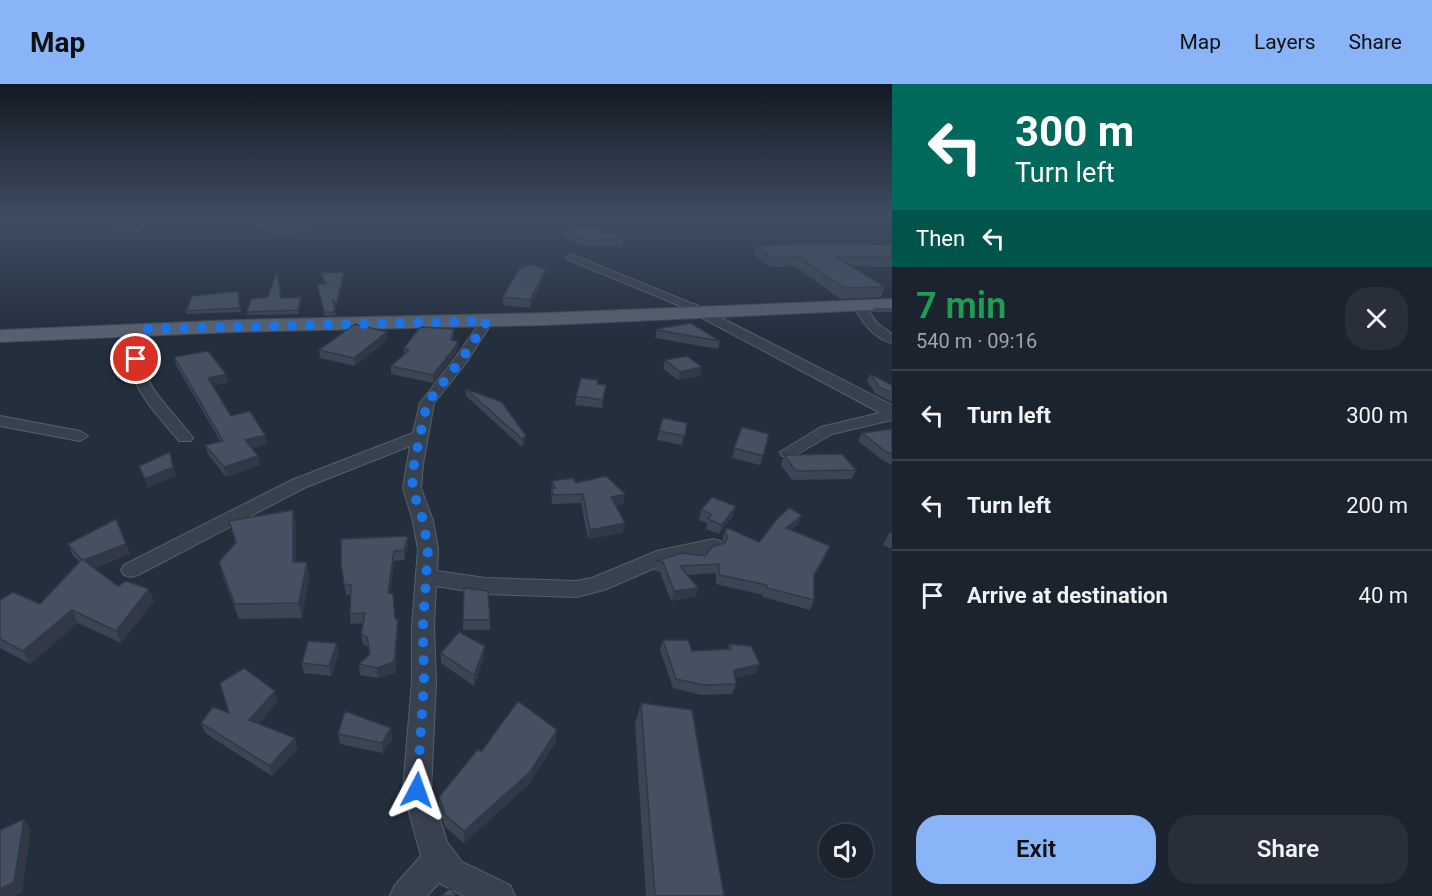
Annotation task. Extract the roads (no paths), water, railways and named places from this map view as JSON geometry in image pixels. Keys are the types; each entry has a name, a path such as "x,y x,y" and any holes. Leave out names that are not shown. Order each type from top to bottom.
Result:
{"main road":[{"path":"0,336 237,323 487,321 892,299"},
{"path":"0,331 892,304"}],"street":[{"path":"571,257 699,310 892,414"},
{"path":"859,305 867,321 877,331 892,339"},
{"path":"487,321 461,360 427,403 414,464 412,488 423,520 428,549 423,626 424,682 417,790 424,822 435,850 451,873 499,896"},
{"path":"144,329 135,349 140,374 149,395 185,438"},
{"path":"788,452 827,429 892,414"},
{"path":"0,421 81,436"},
{"path":"131,570 298,484 422,435"},
{"path":"426,577 485,586 576,589 596,585 664,556 713,546"},
{"path":"406,896 440,858"}]}
